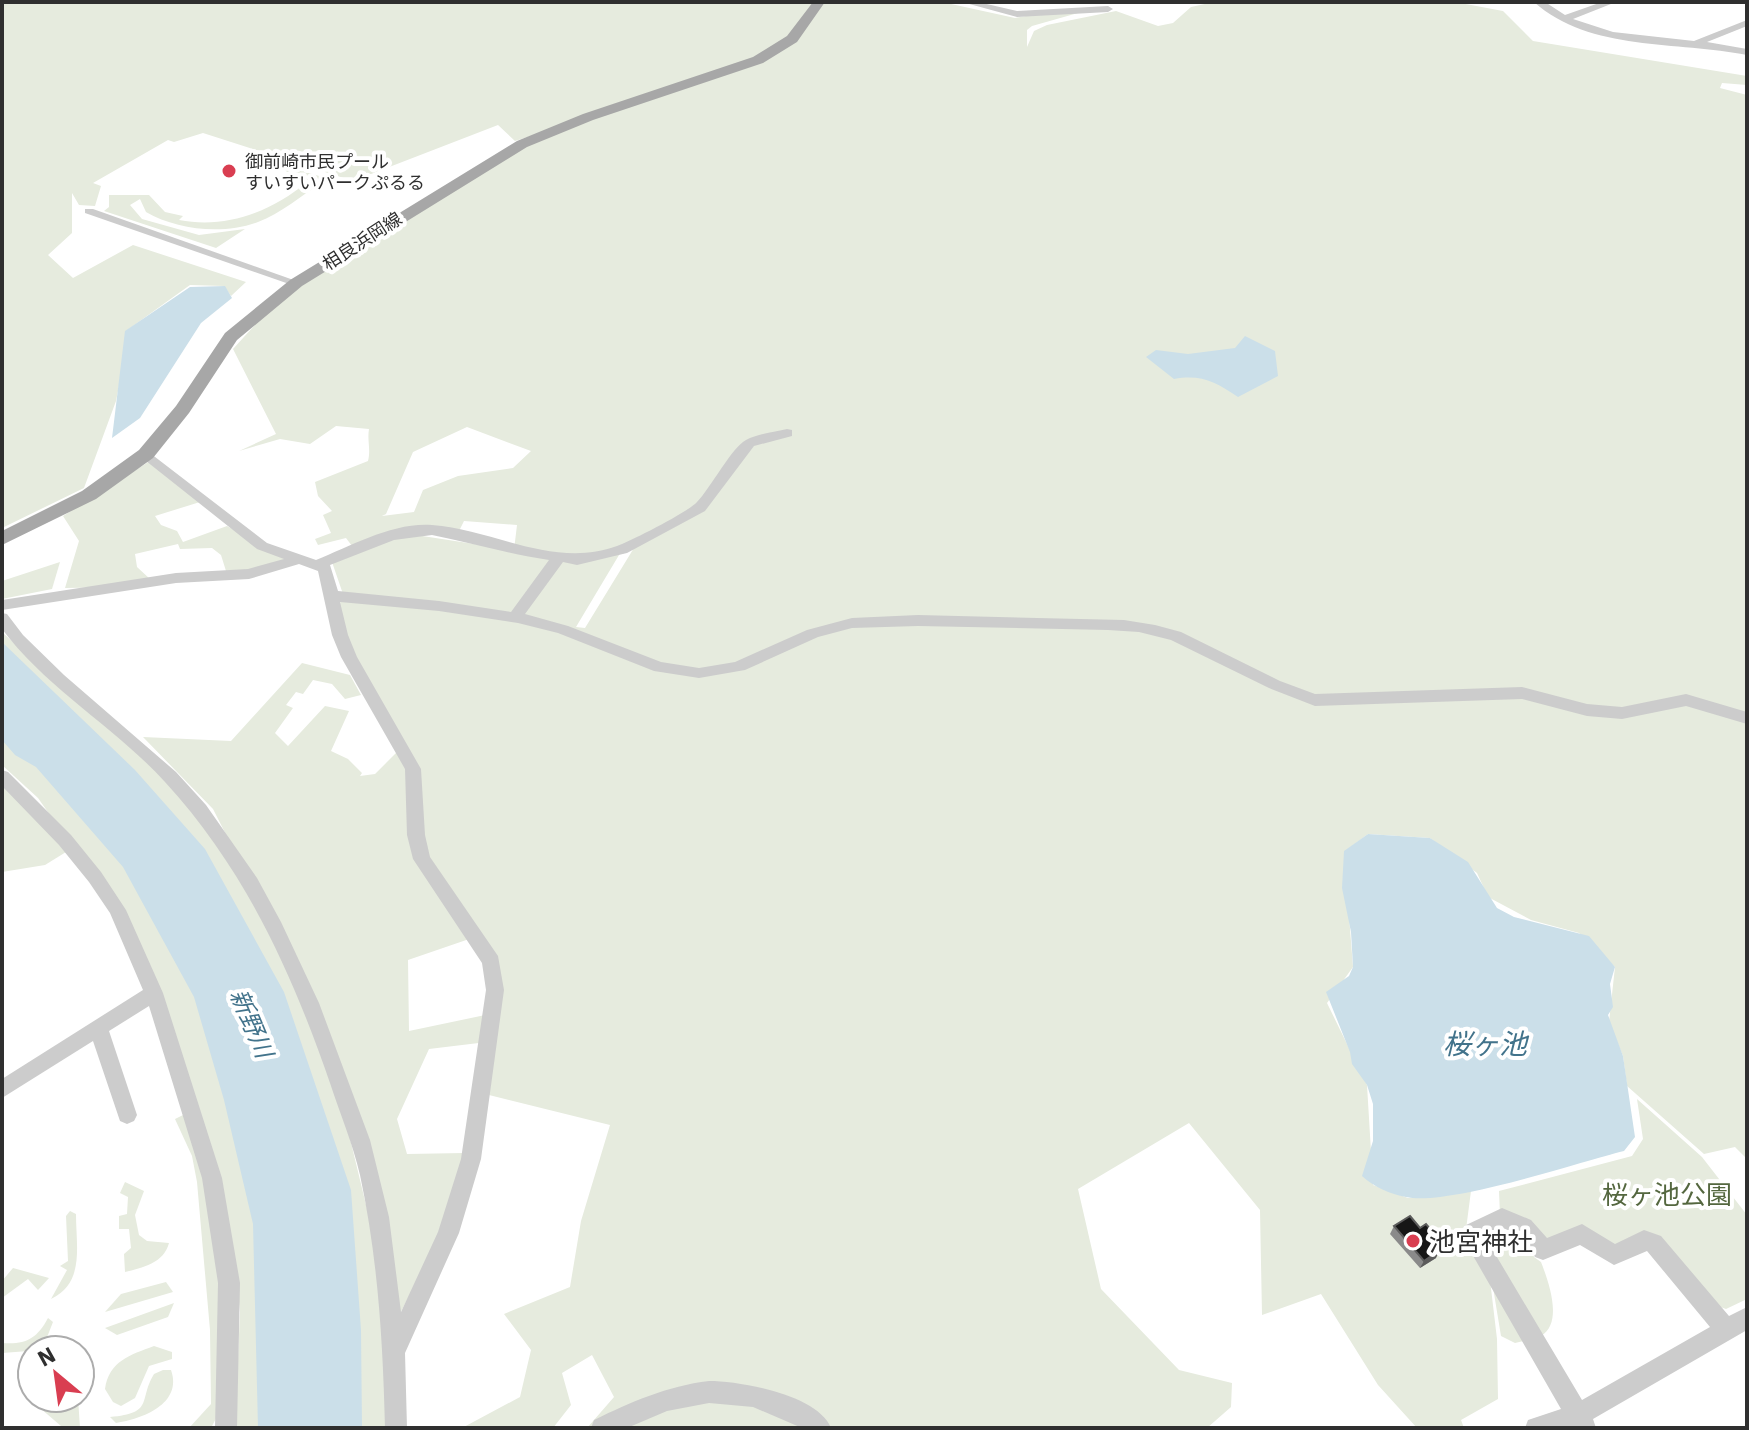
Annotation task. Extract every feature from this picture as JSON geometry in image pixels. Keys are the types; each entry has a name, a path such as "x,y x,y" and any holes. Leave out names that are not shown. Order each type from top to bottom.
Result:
{"main road":[{"name":"相良浜岡線","path":"2,539 89,495 146,454 183,409 231,337 296,283 445,187 522,144 588,117 758,60 792,39 819,2"}],"street":[{"path":"967,2 1017,14 1110,6"},
{"path":"1539,2 1566,18 1625,37 1747,52"},
{"path":"1566,18 1611,2"},
{"path":"1058,20 1110,6"},
{"path":"1692,45 1747,23"},
{"path":"89,211 296,283"},
{"path":"318,564 390,536 432,530 577,560 599,557 633,545 700,508 749,443 787,433"},
{"path":"146,454 262,546 318,564 328,573 340,635 349,657 413,769 416,835 422,859 491,961 495,990 471,1159 448,1233 394,1353"},
{"path":"515,617 559,557"},
{"path":"2,605 176,578 249,574 299,559"},
{"path":"333,596 515,617 581,635 673,670 698,673 748,666 813,631 856,623 1111,626 1155,630 1191,644 1285,692 1315,700 1522,693 1587,710 1622,713 1686,700 1747,718"},
{"path":"2,618 52,671 121,729 190,798 244,869 283,941 319,1022 369,1170 382,1236 394,1353 396,1428"},
{"path":"2,776 65,840 95,877 117,910 154,993 212,1178 229,1283 226,1428"},
{"path":"2,1089 154,993"},
{"path":"99,1029 127,1115"},
{"path":"1536,1428 1582,1422 1737,1324 1654,1243 1644,1240 1614,1255 1582,1234 1543,1250 1524,1227 1502,1218 1471,1233 1582,1422"},
{"path":"602,1428 676,1397 725,1389 751,1393 808,1417 820,1428"}],"green space":[{"path":"2,2 942,2 1015,18 1056,11 1078,13 1032,26 1027,30 1027,47 1034,31 1047,25 1116,11 1158,26 1173,23 1191,7 1214,2 1455,2 1503,11 1533,41 1747,76 1747,85 1722,83 1720,88 1747,95 1747,1159 1735,1147 1704,1154 1627,1086 1623,1056 1609,1022 1615,967 1579,933 1531,920 1488,897 1477,873 1430,838 1368,834 1344,852 1353,967 1327,1003 1367,1085 1373,1185 1408,1198 1471,1191 1465,1237 1490,1280 1497,1339 1498,1399 1461,1420 1464,1428 1417,1428 1378,1385 1321,1294 1262,1315 1260,1210 1189,1123 1078,1189 1101,1289 1179,1370 1232,1383 1231,1407 1207,1428 587,1428 614,1397 592,1355 562,1373 571,1405 553,1428 462,1428 520,1397 531,1350 504,1314 570,1287 581,1221 610,1125 489,1095 490,1024 487,1042 429,1049 397,1119 407,1154 464,1153 447,1224 396,1321 371,1180 331,1060 375,1242 390,1348 393,1428 235,1428 240,1312 235,1259 193,1115 117,910 38,798 2,765 2,632 48,675 154,761 242,866 213,809 143,737 231,741 302,663 350,675 361,695 345,699 332,684 313,680 303,694 296,692 286,705 293,708 275,733 288,746 325,706 349,711 331,751 348,759 362,773 360,776 375,774 402,747 346,644 337,607 344,597 332,562 403,533 514,550 517,525 464,521 458,533 417,529 391,533 352,546 346,538 318,545 315,539 331,533 323,515 332,511 318,496 315,482 368,461 369,429 336,426 310,444 280,439 239,451 276,434 233,349 272,306 418,207 511,150 587,118 515,141 498,125 353,181 203,133 174,142 168,140 93,183 101,186 95,206 79,205 72,193 72,233 48,255 73,278 133,245 246,282 231,296 224,286 190,285 126,331 129,335 116,401 84,488 2,528","holes":["467,427 531,451 513,468 458,476 423,490 414,512 382,516 386,514 413,452","637,543 585,628 576,627 622,550 609,551","475,937 491,961 490,1014 409,1031 408,960"]},
{"path":"283,164 322,177 323,182 274,214 244,226 215,229 186,227 146,212 140,199 130,205 142,219 199,235 245,229 216,248 104,211 109,207 109,195 149,195 165,212 183,216 179,220 214,222 247,216 278,202 307,182 278,167"},
{"path":"150,461 200,502 155,516 161,525 177,531 183,542 227,526 289,561 246,573 226,571 221,555 212,548 180,549 178,544 135,554 137,567 150,579 125,587 65,588 79,541 63,516"},
{"path":"60,562 52,589 2,599 2,581"},
{"path":"2,782 66,852 45,865 2,872"},
{"name":"桜ヶ池公園","path":"1637,1099 1702,1157 1747,1215 1747,1299 1726,1309 1709,1303 1654,1243 1608,1251 1582,1234 1545,1249 1500,1215 1499,1191 1632,1156 1643,1139"},
{"path":"187,1113 199,1146 222,1284 224,1403 211,1428 189,1428 211,1404 210,1330 197,1182 192,1156 175,1119"},
{"path":"125,1182 144,1191 135,1215 139,1235 147,1241 169,1243 157,1260 125,1272 124,1254 131,1248 129,1229 119,1229 119,1216 127,1214 128,1197 120,1193"},
{"path":"70,1211 76,1214 74,1274 62,1292 51,1299 67,1270 60,1266 68,1261 66,1216"},
{"path":"1515,1225 1527,1235 1534,1257 1541,1262 1553,1312 1548,1330 1541,1336 1515,1343 1501,1336 1489,1263 1499,1248 1498,1236"},
{"path":"13,1268 49,1278 38,1290 28,1279 2,1298 2,1281"},
{"path":"166,1282 173,1292 105,1312 121,1294"},
{"path":"174,1303 168,1317 117,1335 105,1328"},
{"path":"48,1318 53,1322 48,1334 36,1334"},
{"path":"2,1343 16,1343 16,1352 2,1353"},
{"path":"154,1346 172,1352 172,1359 149,1366 135,1398 121,1406 113,1402 105,1389 116,1365"},
{"path":"171,1370 173,1382 166,1401 137,1418 116,1423 110,1417 139,1408 154,1374"},
{"path":"47,1414 79,1414 80,1428 61,1426"}],"water":[{"path":"225,286 232,298 201,323 140,418 112,438 125,331 190,287"},
{"path":"1245,336 1275,351 1278,376 1238,397 1208,380 1174,379 1146,357 1156,350 1188,354 1235,348"},
{"name":"新野川","path":"2,642 135,770 205,849 284,992 351,1190 361,1330 362,1428 258,1428 253,1224 224,1100 194,997 123,867 36,767 15,755 2,740"},
{"name":"桜ヶ池","path":"1368,834 1430,838 1468,862 1497,908 1514,917 1589,936 1615,967 1610,984 1613,1007 1608,1015 1623,1056 1635,1137 1624,1151 1481,1190 1425,1198 1394,1194 1362,1176 1373,1141 1373,1104 1367,1085 1352,1064 1326,992 1349,976 1353,967 1351,932 1342,888 1344,851"}],"building":[{"path":"1410,1216 1420,1228 1426,1224 1439,1239 1433,1243 1440,1250 1424,1261 1394,1226"}],"place":[{"name":"御前崎市民プール すいすいパークぷるる","path":"229,171"},
{"name":"池宮神社","path":"1413,1241"}]}
